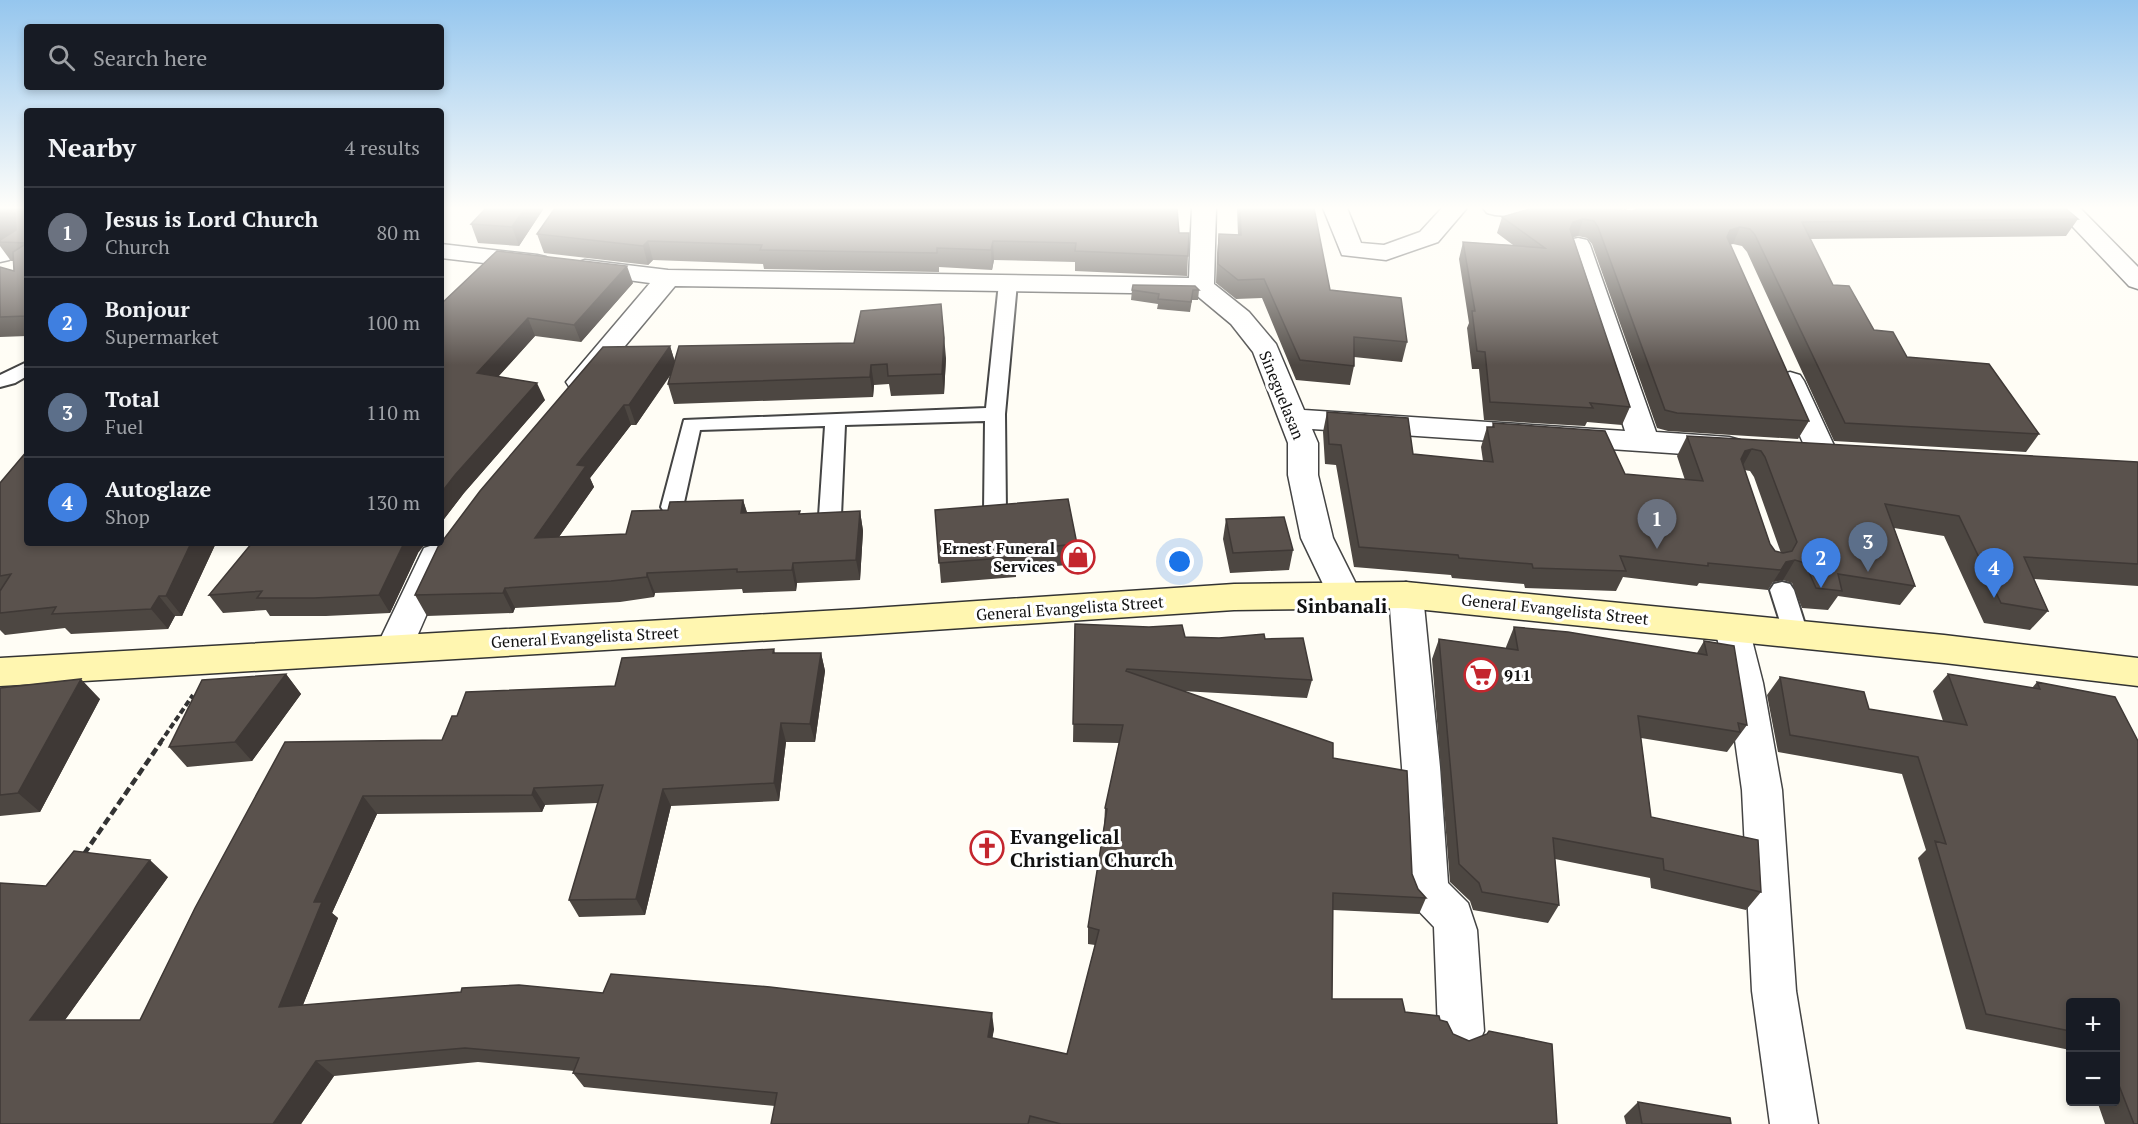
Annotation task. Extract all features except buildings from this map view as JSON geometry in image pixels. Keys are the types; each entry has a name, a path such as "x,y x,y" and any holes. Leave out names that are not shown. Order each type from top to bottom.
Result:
{"main road":[{"name":"General Evangelista Street","path":"0,672 858,622 1234,597 1407,594 2138,672"}],"street":[{"path":"578,260 668,278 1201,286 1202,260"},
{"path":"1583,260 1644,442"},
{"path":"2118,260 2138,281"},
{"path":"561,404 668,278"},
{"name":"Sineguelasan","path":"1201,286 1240,318 1266,350 1303,443 1303,475 1317,538 1345,596"},
{"path":"1780,358 1834,453 1787,450"},
{"path":"1292,418 1751,448"},
{"path":"444,546 451,536"},
{"path":"394,648 432,562 444,546"},
{"path":"1407,594 1423,789 1428,891 1453,916 1456,930 1461,1031"},
{"path":"1732,628 1745,683 1761,790 1774,991 1794,1124"}],"lane":[{"path":"995,512 995,414 1008,283"},
{"path":"0,381 24,370"},
{"path":"672,507 692,424 995,414"},
{"path":"830,516 835,419"},
{"path":"1782,590 1796,634"}],"path":[{"path":"82,857 218,659"}],"place":[{"name":"Jesus is Lord Church","path":"1657,549"},
{"name":"Ernest Funeral Services","path":"1078,557"},
{"name":"Total","path":"1868,572"},
{"name":"Bonjour","path":"1821,588"},
{"name":"Autoglaze","path":"1994,598"},
{"name":"911","path":"1481,675"},
{"name":"Evangelical Christian Church","path":"987,848"}],"district":[{"name":"Sinbanali","path":"1342,606"}]}
